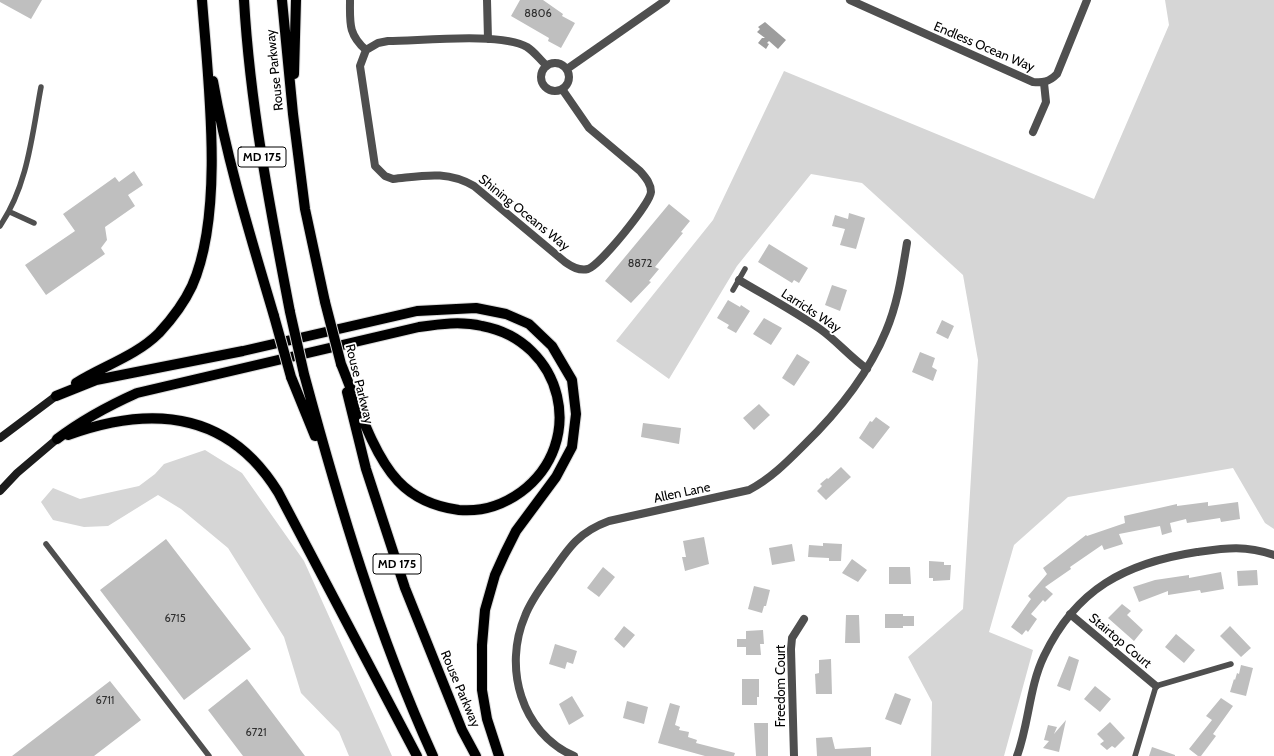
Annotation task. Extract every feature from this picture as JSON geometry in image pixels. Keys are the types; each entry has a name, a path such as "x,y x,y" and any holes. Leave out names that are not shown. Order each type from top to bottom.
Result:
{"main road":[{"path":"56,396 92,373 140,348 158,334 175,314 192,285 204,242 210,187 210,129 202,0"},
{"name":"Rouse Parkway","path":"244,0 246,41 266,187 290,312 304,374 332,479 375,611 401,680 433,756"},
{"name":"Rouse Parkway","path":"282,0 293,114 305,209 325,302 366,468 405,588 462,730 476,756"},
{"path":"293,114 296,0"},
{"path":"205,32 220,119 232,171 292,377 332,479"},
{"path":"56,396 96,380 243,351 417,311 476,308 506,314 529,324 552,346 572,380 576,414 572,447 556,477 516,531 504,552 495,575 485,610 482,645 482,690 487,719 499,756"},
{"path":"57,439 84,419 137,393 419,327 466,323 496,329 514,337 529,348 547,370 554,384 559,402 561,420 553,455 545,468 526,488 512,499 497,505 468,510 433,504 408,490 386,465 340,364"},
{"path":"57,439 115,420 158,418 182,421 202,426 223,436 240,448 268,476 278,492 417,756"}],"street":[{"path":"350,0 350,25 353,35 366,50 378,43 388,41 506,40 526,47 547,66"},
{"path":"487,0 488,39"},
{"path":"567,69 666,0"},
{"name":"Endless Ocean Way","path":"850,0 1033,82 1044,83 1051,80 1056,74 1087,0"},
{"name":"Shining Oceans Way","path":"366,50 360,66 360,74 372,158 379,172 393,179 447,175 465,180 572,268 581,270 588,269 600,261 646,205 651,191 647,178 589,128 562,89"},
{"path":"555,63 562,65 567,69 569,80 562,89 558,91 550,90 543,85 541,75 547,66 555,63"},
{"path":"1034,132 1046,102 1044,83"},
{"name":"Allen Lane","path":"573,756 552,743 535,726 520,696 516,681 516,665 520,632 524,617 541,587 571,545 594,526 609,521 735,494 761,484 786,463 824,426 867,369 886,332 892,315 902,277 907,243"},
{"name":"Larricks Way","path":"739,280 818,328 837,342 852,358 867,369"},
{"path":"0,438 56,396"},
{"path":"0,491 17,473 57,439"},
{"path":"1018,756 1042,658 1053,638 1070,614 1084,599 1125,571 1161,559 1241,547 1259,549 1274,555"},
{"name":"Stairtop Court","path":"1070,614 1156,686"},
{"name":"Freedom Court","path":"794,756 792,644 797,628 804,619"}],"lane":[{"path":"0,226 10,212 23,179 41,87"},
{"path":"10,212 34,223"},
{"path":"733,290 745,269"},
{"path":"46,544 209,756"},
{"path":"1135,756 1156,686 1231,664"}],"shaded area":[{"path":"1165,0 1274,0 1274,529 1265,523 1233,468 1068,497 1014,545 989,632 1033,650 1004,756 931,756 932,702 908,657 963,609 978,360 963,275 862,183 811,174 737,266 669,379 616,341 713,220 784,71 1094,199 1169,25"},
{"path":"765,22 786,40 778,49 769,41 766,49 758,43 762,38 765,38 757,32 760,29 758,27"},
{"path":"205,450 242,473 304,561 392,756 349,756 339,732 301,693 284,637 228,548 181,509 158,495 108,526 84,527 53,520 41,502 53,488 80,499 139,486 155,474 164,464"}],"building":[{"path":"0,0 42,0 31,19 0,2"},
{"path":"520,0 543,0 563,14 562,16 575,23 561,48 548,41 549,38 511,16"},
{"path":"134,171 143,185 128,195 135,206 105,227 107,240 101,248 105,254 46,295 25,265 75,231 63,214 115,177 119,182"},
{"path":"669,204 690,221 681,232 683,233 655,267 659,269 649,281 651,282 631,303 605,281"},
{"path":"849,213 865,218 856,249 840,245 845,229 832,226 835,215 848,219"},
{"path":"769,244 808,268 799,283 794,280 792,283 758,262"},
{"path":"832,285 847,290 840,311 825,305"},
{"path":"728,300 740,307 741,305 750,311 736,333 727,328 729,325 717,318"},
{"path":"764,318 782,328 771,345 753,334"},
{"path":"942,320 954,326 948,339 936,333"},
{"path":"920,352 935,358 932,367 937,370 933,381 912,372"},
{"path":"797,354 810,362 794,386 782,378"},
{"path":"759,404 770,415 754,430 743,418"},
{"path":"876,417 890,427 873,449 859,438 870,421 872,422"},
{"path":"643,423 681,428 679,444 641,437"},
{"path":"841,467 851,477 826,500 817,491 822,486 820,484"},
{"path":"1208,502 1208,506 1238,502 1240,519 1221,522 1220,518 1187,523 1186,519 1170,523 1172,532 1162,535 1160,526 1119,534 1123,544 1104,550 1102,545 1070,567 1071,569 1045,587 1053,594 1045,602 1043,600 1031,614 1037,619 1028,632 1026,630 1022,635 1011,627 1031,599 1028,596 1047,574 1043,568 1086,535 1087,536 1125,523 1124,516 1177,504 1177,506"},
{"path":"704,537 709,564 685,571 682,557 686,557 683,541"},
{"path":"166,539 251,649 184,700 100,590"},
{"path":"823,543 842,544 841,561 829,561 829,558 808,557 809,545 823,546"},
{"path":"792,544 795,561 772,565 769,548"},
{"path":"852,559 867,570 858,582 842,573"},
{"path":"929,561 944,562 944,565 951,565 950,580 933,581 933,578 929,578"},
{"path":"603,567 615,577 599,597 587,588"},
{"path":"889,567 910,567 911,584 889,584"},
{"path":"1257,570 1258,585 1238,586 1237,571"},
{"path":"1221,572 1224,589 1201,593 1200,590 1168,595 1168,591 1139,602 1133,587 1155,580 1189,575 1189,578"},
{"path":"754,586 770,590 766,606 764,606 762,613 748,609"},
{"path":"1122,604 1131,611 1127,615 1143,630 1134,641 1108,618"},
{"path":"885,614 903,614 903,616 914,616 914,626 903,626 903,628 885,628"},
{"path":"846,615 859,615 860,643 845,643"},
{"path":"624,626 635,635 624,648 614,639"},
{"path":"1230,626 1251,648 1241,657 1220,636"},
{"path":"763,630 764,644 760,644 761,655 746,655 746,647 737,647 737,639 746,639 746,631"},
{"path":"1176,634 1195,650 1184,663 1165,647"},
{"path":"555,644 577,651 573,664 567,662 565,669 549,664"},
{"path":"1069,656 1079,660 1070,691 1057,686"},
{"path":"831,659 832,694 816,694 815,674 819,673 819,660"},
{"path":"1241,665 1253,668 1246,696 1230,692 1237,673 1239,674"},
{"path":"247,679 305,756 243,756 208,710"},
{"path":"742,679 759,679 759,697 757,697 757,705 742,705"},
{"path":"110,681 141,720 94,756 12,756"},
{"path":"1095,686 1111,699 1100,712 1084,699"},
{"path":"895,693 911,699 901,725 885,719"},
{"path":"572,696 584,716 569,725 559,704"},
{"path":"1221,698 1233,706 1213,734 1216,736 1201,756 1198,756 1189,749 1212,720 1206,716"},
{"path":"627,701 648,707 644,724 623,718"},
{"path":"670,703 680,706 675,725 680,727 679,730 689,732 688,737 697,740 696,743 735,753 734,756 705,756 658,743"},
{"path":"1066,720 1059,752 1043,748 1049,741 1044,740 1048,725 1057,727 1054,734"},
{"path":"1110,722 1125,738 1115,748 1112,746 1107,750 1100,744 1104,741 1097,734"},
{"path":"754,723 768,723 768,756 756,756"},
{"path":"832,737 835,749 871,747 871,756 817,756 816,738"},
{"path":"1152,747 1175,755 1175,756 1149,756"}]}
